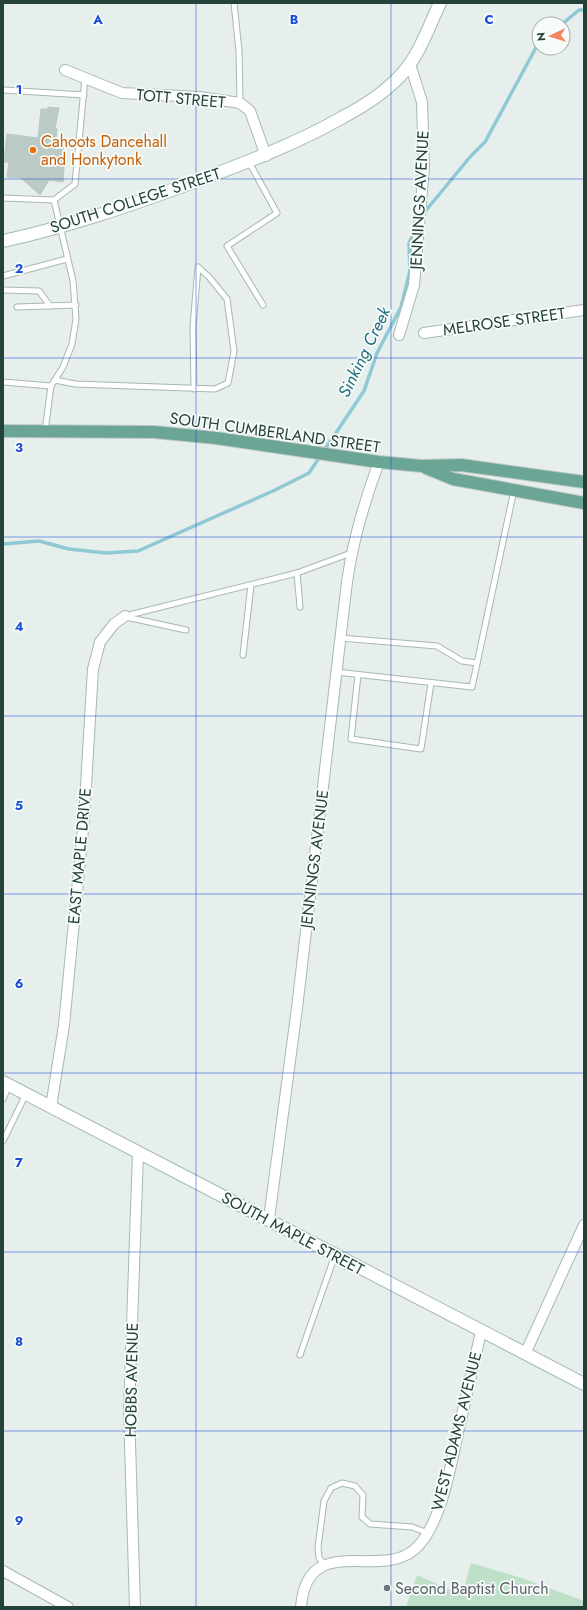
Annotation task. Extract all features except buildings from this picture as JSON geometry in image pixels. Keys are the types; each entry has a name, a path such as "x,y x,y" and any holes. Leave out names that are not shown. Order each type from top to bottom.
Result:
{"main road":[{"name":"SOUTH CUMBERLAND STREET","path":"3,431 154,432 253,442 379,462 422,466 461,465 584,482"},
{"name":"SOUTH CUMBERLAND STREET","path":"422,466 453,479 584,503"}],"street":[{"name":"SOUTH COLLEGE STREET","path":"3,241 59,227 168,191 266,156 323,129 372,101 399,78 410,64 440,3"},
{"name":"JENNINGS AVENUE","path":"399,335 414,285 424,167 422,102 410,64"},
{"name":"TOTT STREET","path":"65,70 122,93 200,98 240,103 250,111 266,156"},
{"name":"MELROSE STREET","path":"424,333 584,310"},
{"name":"JENNINGS AVENUE","path":"268,1219 290,1060 351,553 365,500 379,462"},
{"name":"EAST MAPLE DRIVE","path":"51,1107 64,1024 84,819 93,669 100,642 114,624 125,616"},
{"name":"SOUTH MAPLE STREET","path":"6,1084 268,1219 481,1332 584,1384"},
{"name":"HOBBS AVENUE","path":"135,1607 130,1410 138,1153"},
{"path":"525,1354 584,1224"},
{"name":"WEST ADAMS AVENUE","path":"301,1607 305,1586 311,1576 325,1566 338,1560 381,1561 404,1556 421,1544 428,1533 444,1493 481,1332"},
{"path":"3,1571 68,1607"}],"lane":[{"path":"234,3 239,51 240,103"},
{"path":"3,198 54,200 75,184 85,78"},
{"path":"3,90 84,95"},
{"path":"249,162 277,212 227,246 262,305"},
{"path":"46,431 51,386 63,367 72,344 76,319 76,305 54,200"},
{"path":"3,276 67,259"},
{"path":"55,380 75,384 194,389 215,389 228,383 234,351 227,299 198,267 193,327 194,389"},
{"path":"3,290 39,291 50,306"},
{"path":"17,307 76,305"},
{"path":"3,382 51,386"},
{"path":"336,672 472,687 514,490"},
{"path":"125,616 297,573 351,553"},
{"path":"297,573 300,607"},
{"path":"243,655 251,585"},
{"path":"125,616 186,630"},
{"path":"340,638 437,646 462,661 477,663"},
{"path":"358,675 351,739 421,749 431,683"},
{"path":"3,1099 6,1084"},
{"path":"3,1141 26,1094"},
{"path":"300,1355 335,1255"},
{"path":"325,1566 319,1558 318,1547 324,1501 331,1488 342,1483 354,1486 363,1495 362,1517 370,1524 412,1527 428,1533"}],"green space":[{"path":"471,1563 522,1578 584,1601 584,1607 406,1607 417,1575 462,1595"}],"waterway":[{"name":"Sinking Creek","path":"571,17 579,10 584,10"},
{"name":"Sinking Creek","path":"423,214 470,157 485,142 531,56"},
{"name":"Sinking Creek","path":"3,544 39,541 69,549 106,553 138,551 273,491 309,473 364,391 377,353 401,307 410,271 409,243 415,231"}],"place":[{"name":"Cahoots Dancehall and Honkytonk","path":"33,150"},
{"name":"Second Baptist Church","path":"387,1588"}]}
